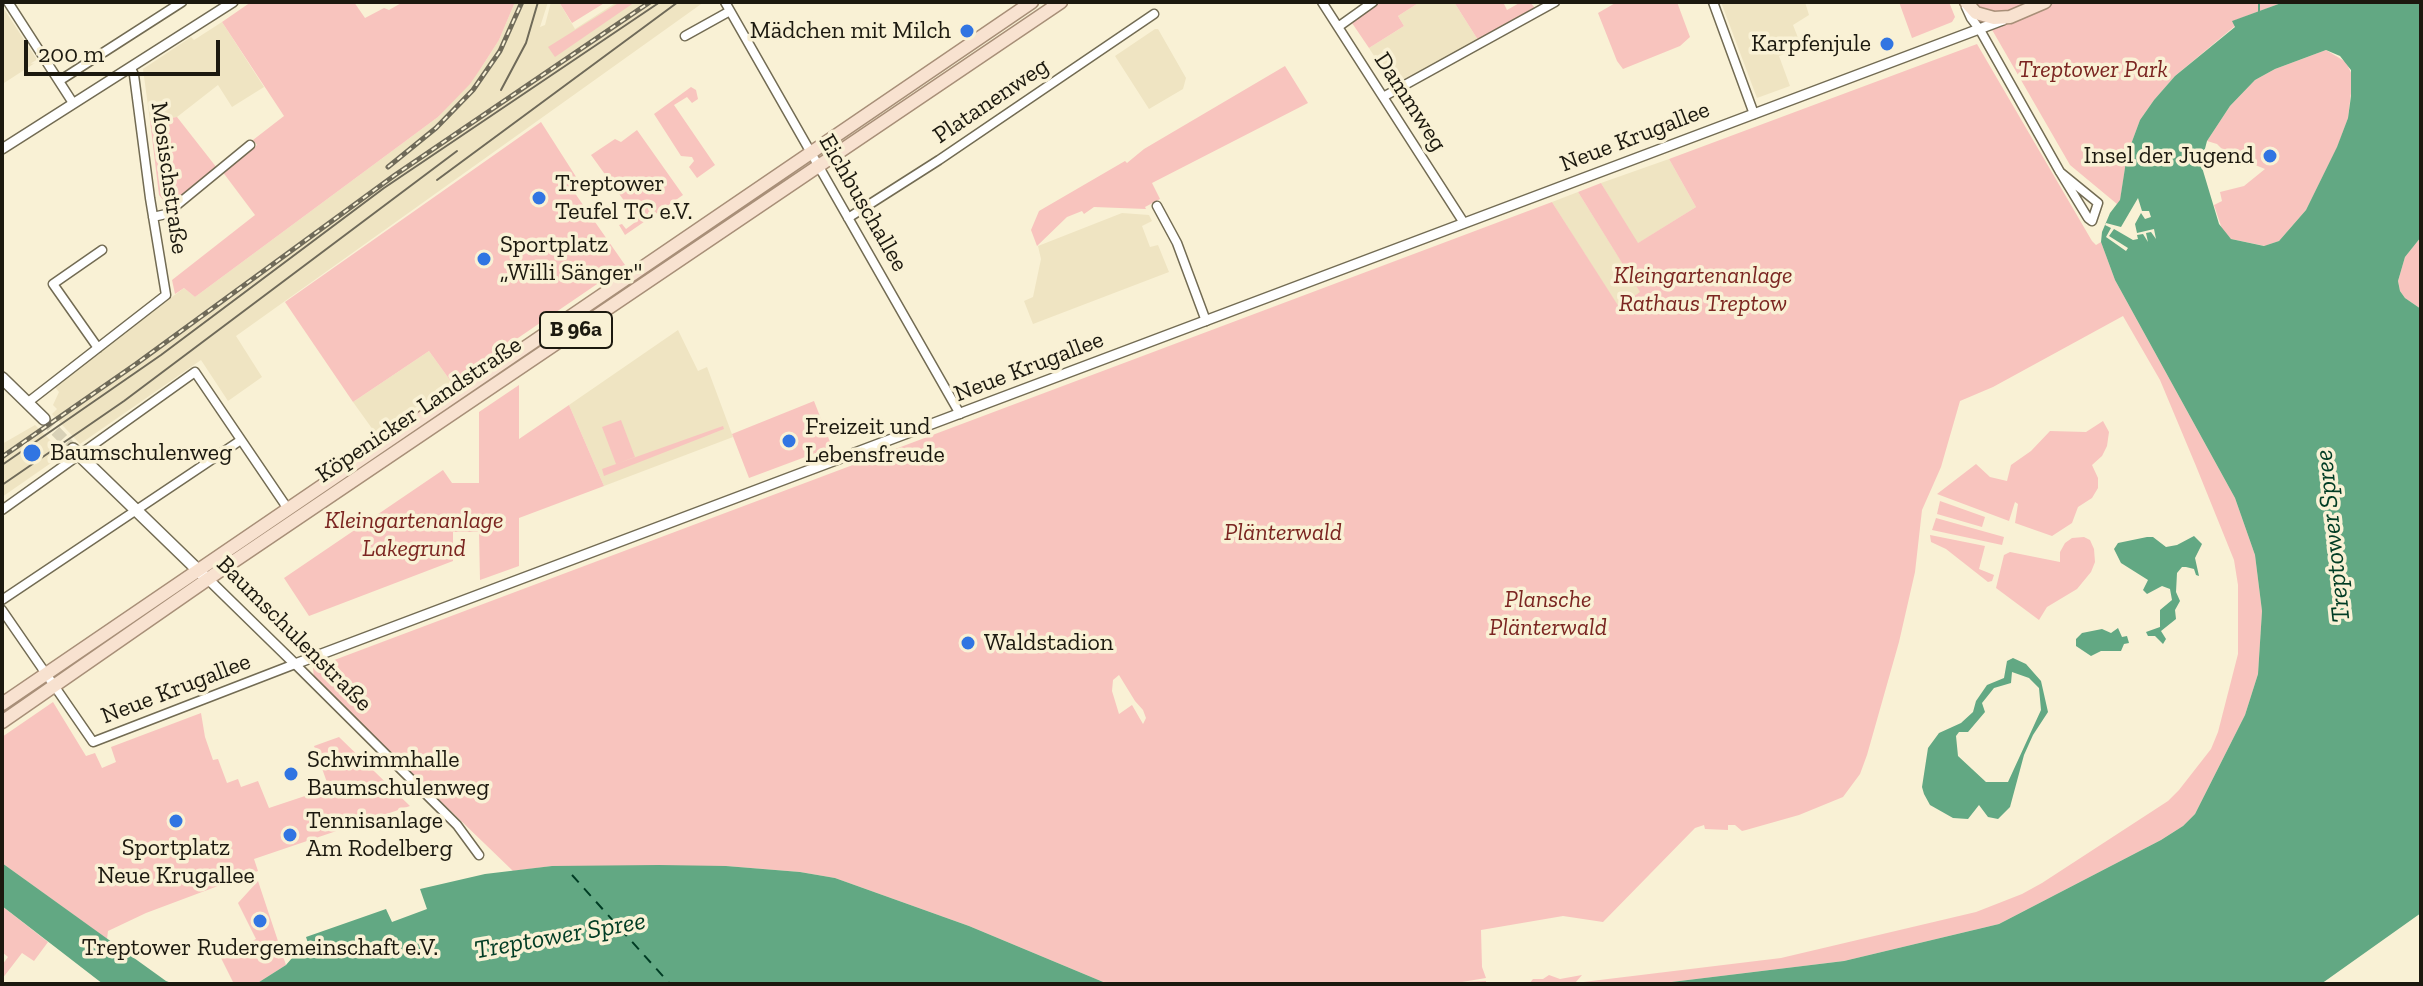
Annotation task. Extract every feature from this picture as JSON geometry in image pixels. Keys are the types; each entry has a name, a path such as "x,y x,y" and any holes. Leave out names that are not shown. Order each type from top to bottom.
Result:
{"main road":[{"name":"Köpenicker Landstraße","path":"2,722 288,509 1032,2"},
{"name":"Köpenicker Landstraße","path":"2,704 203,575 1061,2"},
{"path":"1965,2 1983,16 2010,17 2045,2"},
{"path":"2,379 44,419"},
{"name":"Baumschulenstraße","path":"76,452 203,575"}],"street":[{"path":"8,2 73,103"},
{"path":"59,81 182,2"},
{"path":"2,149 233,2"},
{"name":"Eichbuschallee","path":"725,2 960,414"},
{"name":"Dammweg","path":"1322,2 1464,223"},
{"path":"1338,27 1373,2"},
{"path":"1383,97 1555,2"},
{"path":"1713,2 1754,114"},
{"path":"1965,2 1971,18 2060,172 2092,221 2098,203 2060,172"},
{"path":"685,36 730,11"},
{"name":"Platanenweg","path":"848,218 1154,14"},
{"name":"Neue Krugallee","path":"54,686 93,742 2010,17"},
{"name":"Mosischstraße","path":"98,348 166,295 131,68"},
{"path":"153,217 166,214 250,145"},
{"path":"1157,206 1177,243 1206,321"},
{"path":"27,403 98,348 53,284 102,250"},
{"path":"2,510 76,452 195,372 288,509"},
{"path":"2,600 241,440"},
{"name":"Baumschulenstraße","path":"203,575 457,825 479,855"},
{"path":"2,610 54,686"}],"shaded area":[{"path":"515,2 548,2 540,27 545,25 551,2 559,2 575,29 617,2 704,2 236,336 262,377 228,401 201,360 80,444 52,414 57,409 53,405 59,392 54,386 184,288 195,297 438,117 481,68 499,40"},
{"path":"1420,2 1454,2 1478,40 1393,86 1369,48 1404,26 1398,16"},
{"path":"1721,2 1805,2 1809,15 1793,25 1802,48 1779,56 1790,86 1757,98"},
{"path":"2,6 38,61 4,83 2,79"},
{"path":"222,22 264,87 232,107 218,85 177,117 150,121 143,69 191,37 194,40"},
{"path":"1158,29 1186,78 1183,89 1149,109 1115,56"},
{"path":"1669,159 1696,207 1637,244 1601,183"},
{"path":"1578,192 1641,293 1618,307 1552,202"},
{"path":"1122,213 1149,215 1152,221 1142,226 1150,247 1158,245 1169,272 1033,324 1024,301 1033,297 1041,259 1038,246"},
{"path":"678,330 698,371 707,367 733,437 604,486 569,405"},
{"path":"429,351 452,383 376,434 353,402"},
{"path":"35,425 64,454 2,497 2,444"}],"green space":[{"path":"251,2 354,2 365,18 403,2 515,2 499,40 481,68 438,117 195,297 184,288 175,294 172,280 255,215 222,171 257,145 253,140 284,116 222,22"},
{"path":"559,2 606,2 572,23"},
{"path":"620,2 635,2 555,57 548,47"},
{"path":"1381,2 1420,2 1398,16 1404,26 1369,48 1352,23"},
{"path":"1454,2 1503,2 1507,10 1521,2 1530,2 1535,8 1478,40"},
{"path":"1617,2 1677,2 1690,37 1680,46 1623,69 1598,13"},
{"path":"1899,2 1949,2 1955,17 1952,22 1912,38"},
{"name":"Treptower Park","path":"1976,2 2284,2 2233,21 2235,26 2175,76 2154,100 2140,120 2127,155 2117,204 2070,165"},
{"name":"Plänterwald","path":"1977,44 2092,241 2096,245 2101,242 2115,280 2235,498 2255,555 2262,611 2258,674 2245,715 2195,814 2183,826 1999,924 1844,961 1655,984 1529,984 1533,979 1543,979 1549,975 1560,979 1582,975 1575,983 1781,958 1976,912 2042,883 2168,801 2179,790 2211,749 2218,732 2238,654 2238,585 2234,560 2160,380 2123,316 1993,387 1960,401 1941,467 1922,510 1915,572 1867,755 1860,774 1843,797 1799,815 1742,831 1735,825 1728,825 1728,830 1705,829 1704,825 1695,828 1603,922 1563,916 1481,930 1482,967 1486,978 1462,982 1486,981 1486,984 1108,984 969,926 835,878 726,866 552,866 513,871 314,679 313,668 1552,202 1619,307 1640,292 1578,192 1601,183 1638,243 1696,207 1669,159","holes":["1119,675 1146,718 1143,724 1132,705 1119,714 1112,691 1113,680"]},
{"path":"2326,50 2346,62 2353,77 2348,118 2337,148 2306,210 2279,241 2265,246 2231,239 2222,229 2214,205 2222,201 2220,192 2244,186 2265,169 2226,153 2217,144 2207,141 2230,106 2255,80"},
{"path":"1285,66 1308,103 1152,183 1160,199 1146,209 1094,207 1084,214 1082,211 1067,217 1037,246 1031,230 1039,211 1125,161 1127,163 1144,149"},
{"path":"691,87 696,90 698,99 692,103 687,97 674,105 715,165 697,178 689,167 694,161 692,157 681,156 654,114"},
{"path":"177,117 217,168 168,206 159,195 150,121"},
{"name":"Sportplatz „Willi Sänger\"","path":"541,122 580,183 572,189 625,265 452,383 429,351 353,402 285,302"},
{"path":"637,130 683,195 625,235 619,225 626,229 638,220 591,155 615,139 621,142"},
{"path":"2421,237 2421,309 2405,298 2398,281 2405,257"},
{"name":"Kleingartenanlage Lakegrund","path":"519,385 519,439 569,405 604,486 519,518 519,566 480,580 479,532 453,532 453,561 309,616 284,578 443,470 452,483 479,483 479,412"},
{"path":"814,401 832,447 749,478 732,434"},
{"path":"621,420 635,457 616,464 602,427"},
{"path":"2103,421 2109,432 2107,446 2092,465 2098,478 2098,488 2092,498 2078,507 2072,523 2052,536 2015,523 2018,504 2015,502 2009,521 1937,494 1976,464 1990,477 2007,481 2011,465 2031,451 2050,431 2086,432"},
{"path":"723,426 724,429 604,476 602,469"},
{"path":"1940,501 1985,517 1982,527 1937,514"},
{"path":"1936,518 2004,537 2002,545 1932,530"},
{"path":"1930,535 1985,546 1979,569 1994,575 1992,581 1988,582 1946,549 1931,542"},
{"path":"2072,538 2090,540 2094,549 2095,562 2091,572 2077,589 2047,607 2039,620 1996,588 2004,555 2010,552 2060,562 2060,552 2065,543"},
{"path":"53,702 86,756 95,753 102,768 116,762 111,747 201,713 213,760 218,759 227,783 238,779 241,787 258,781 269,808 329,788 314,746 339,737 410,806 254,859 258,871 146,913 108,931 107,939 2,863 2,737"},
{"name":"Treptower Rudergemeinschaft e.V.","path":"258,881 286,965 256,984 234,984 221,958 256,939 238,903"},
{"path":"2,906 48,942 34,961 22,953 2,979 2,965 8,957 2,952"}],"water":[{"name":"Treptower Spree","path":"2284,2 2421,2 2421,237 2405,257 2398,281 2405,298 2421,309 2421,913 2321,984 1655,984 1844,961 1999,924 2161,840 2195,814 2245,715 2258,674 2262,611 2255,555 2235,498 2115,280 2101,242 2110,213 2120,200 2127,155 2140,120 2175,76 2235,27 2232,21","holes":["2326,50 2340,56 2351,70 2348,118 2306,210 2279,241 2264,246 2231,239 2219,224 2201,164 2207,141 2230,106 2255,80"]},
{"path":"2194,536 2202,544 2195,558 2199,576 2194,569 2186,567 2177,573 2176,592 2180,601 2175,610 2176,619 2161,631 2166,639 2163,644 2146,632 2160,627 2160,610 2172,600 2170,589 2162,586 2147,594 2143,590 2148,580 2121,563 2114,549 2118,543 2153,537 2166,547"},
{"path":"2118,628 2122,637 2127,636 2129,643 2124,644 2121,651 2101,651 2091,656 2076,646 2076,639 2082,633 2102,629 2111,633"},
{"path":"2013,658 2026,664 2041,681 2048,712 2024,755 2010,807 1998,819 1988,817 1979,805 1968,819 1953,818 1930,805 1924,794 1922,787 1928,748 1939,733 1961,723 1973,712 1976,701 1987,685 2004,678 2007,661","holes":["2012,672 2029,678 2039,688 2041,710 2008,782 1986,782 1958,756 1956,736 1959,732 1968,732 1985,712 1982,703 1994,688 2011,683"]},
{"path":"2,863 174,984 103,984 2,906"},
{"name":"Treptower Spree","path":"552,866 726,866 835,878 969,926 1108,984 256,984 292,958 311,952 306,937 386,909 392,922 427,909 420,889 485,874"}],"pier":[{"path":"2138,198 2142,211 2149,211 2151,217 2145,219 2141,213 2135,224 2137,233 2154,229 2156,239 2151,232 2146,233 2148,242 2143,234 2133,240 2114,229 2109,236 2128,248 2126,251 2106,237 2111,228 2105,225 2121,227"}],"waterway":[{"path":"2259,2 2259,13"}],"ferry route":[{"path":"572,875 670,984"}],"tunnel":[{"path":"44,419 73,449"}],"tram line":[{"path":"501,90 526,43 538,2"},
{"path":"2,465 161,355 384,188 660,2"},
{"path":"437,180 678,2"},
{"path":"2,485 124,401 457,151"}],"railway":[{"path":"388,167 436,128 473,90 500,51 522,2"},
{"path":"2,457 136,364 395,175 650,2"}],"place":[{"name":"Mädchen mit Milch","path":"967,31"},
{"name":"Karpfenjule","path":"1887,44"},
{"name":"Insel der Jugend","path":"2270,156"},
{"name":"Treptower Teufel TC e.V.","path":"539,198"},
{"name":"Sportplatz „Willi Sänger\"","path":"484,259"},
{"name":"Freizeit und Lebensfreude","path":"789,441"},
{"name":"Baumschulenweg","path":"32,453"},
{"name":"Waldstadion","path":"968,643"},
{"name":"Schwimmhalle Baumschulenweg","path":"291,774"},
{"name":"Sportplatz Neue Krugallee","path":"176,821"},
{"name":"Tennisanlage Am Rodelberg","path":"290,835"},
{"name":"Treptower Rudergemeinschaft e.V.","path":"260,921"}],"park label":[{"name":"Kleingartenanlage Rathaus Treptow","path":"1703,290"},
{"name":"Plansche Plänterwald","path":"1548,614"}]}
